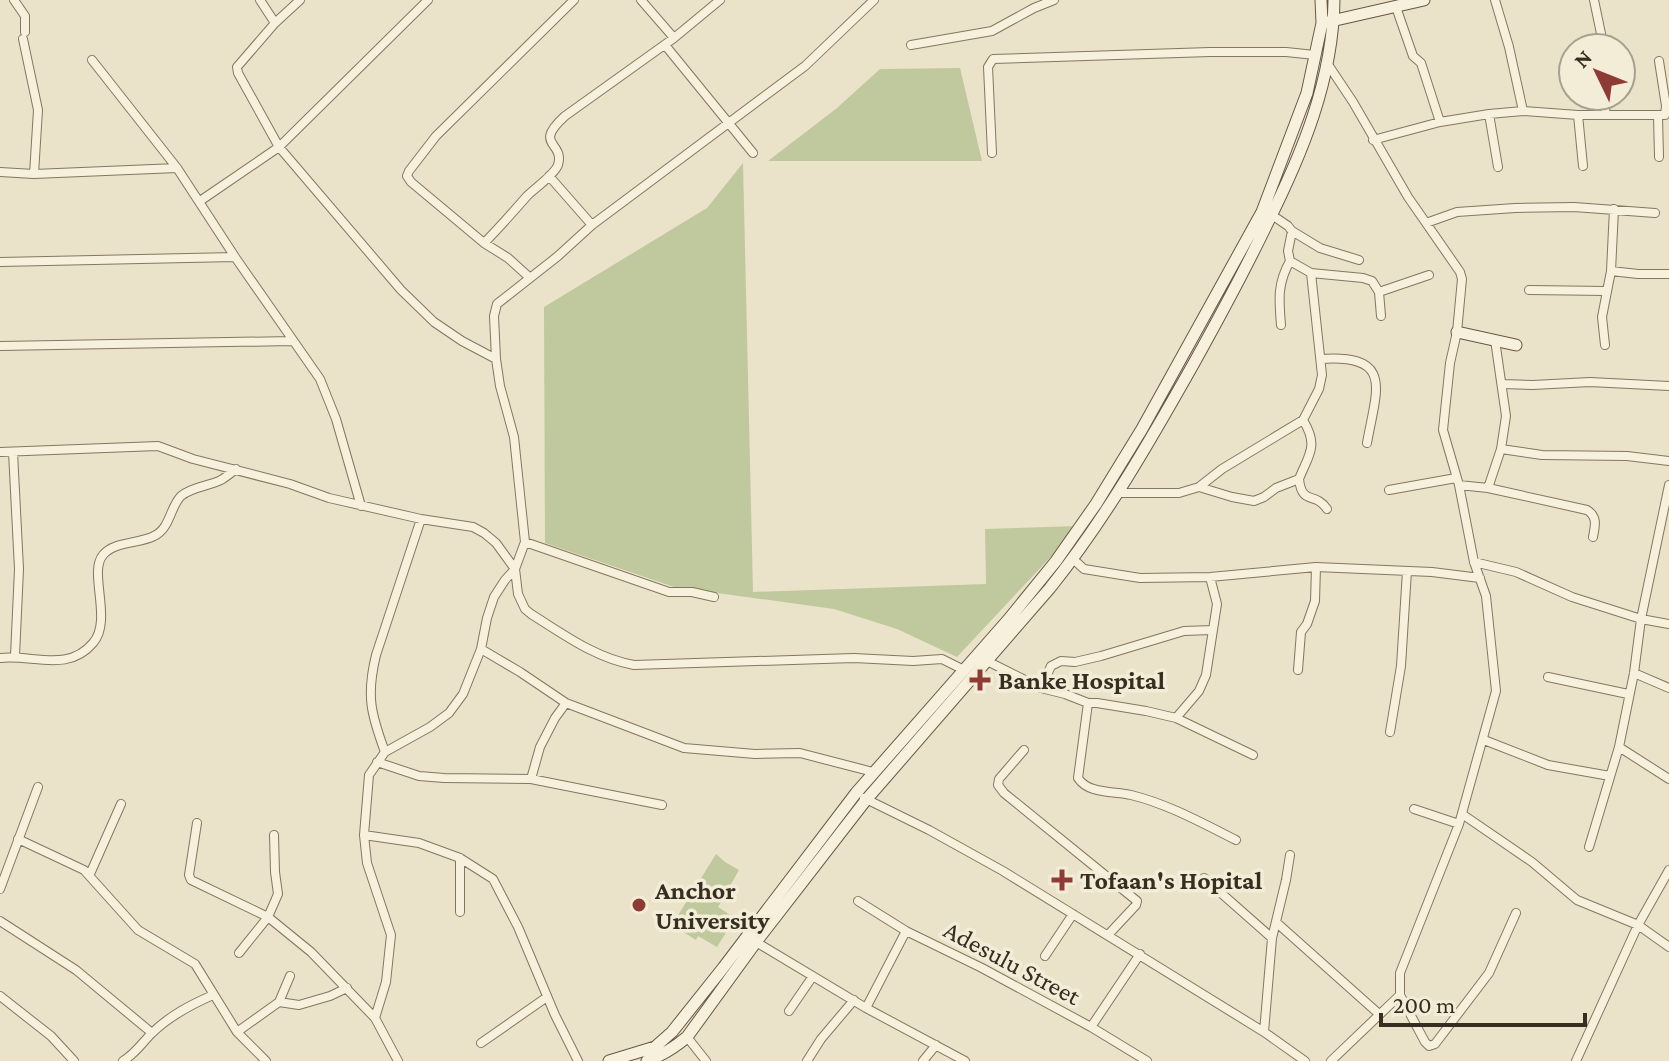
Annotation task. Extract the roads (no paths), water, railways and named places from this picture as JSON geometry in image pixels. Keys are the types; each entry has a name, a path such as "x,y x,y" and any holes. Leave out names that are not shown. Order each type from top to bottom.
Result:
{"street":[{"path":"14,0 25,16 24,35 38,110 34,174"},
{"path":"260,0 275,23"},
{"path":"300,0 275,23 237,67 238,73 279,147 401,290 434,322 496,359"},
{"path":"200,201 279,147 428,0"},
{"path":"529,277 411,182 407,174 436,136 573,0"},
{"path":"641,0 674,38"},
{"path":"484,243 556,169 559,160 549,138 553,127 665,45 720,0"},
{"path":"375,1018 386,982 391,935 367,863 364,835 369,775 385,752 449,713 463,694 481,649 494,597 515,569 525,542 514,437 496,359 495,308 592,225 805,66 874,0"},
{"path":"911,45 992,31 1031,4 1054,0"},
{"path":"609,1061 655,1047 672,1032 861,796 1073,559 1118,493 1237,287 1267,213 1307,93 1322,23 1321,0"},
{"path":"653,1060 687,1037 861,796 873,772 1008,620 1056,561 1096,504 1267,213 1310,129 1319,100 1334,19 1334,0"},
{"path":"1322,23 1424,0"},
{"path":"1495,0 1523,111"},
{"path":"1594,0 1601,32"},
{"path":"1396,7 1413,56 1421,63 1440,122"},
{"path":"665,45 753,153"},
{"path":"992,153 988,67 993,59 1210,52 1315,55"},
{"path":"92,60 177,168 320,379 336,419 361,506"},
{"path":"1659,61 1666,106 1659,157"},
{"path":"1326,62 1462,279 1443,430 1474,562 1486,596 1496,691 1459,824 1400,973 1400,995 1429,1046 1435,1044 1489,973 1516,913"},
{"path":"1373,140 1440,122 1523,111 1664,116"},
{"path":"1489,114 1498,167"},
{"path":"1578,115 1583,166"},
{"path":"0,172 34,174 177,168"},
{"path":"549,176 592,225"},
{"path":"1426,223 1457,212 1530,208 1655,213"},
{"path":"1605,345 1602,317 1611,271 1614,209"},
{"path":"1267,213 1320,248 1359,260"},
{"path":"1281,325 1280,286 1290,261 1288,251 1292,231"},
{"path":"0,262 235,257"},
{"path":"1290,261 1311,273 1372,281 1379,292 1381,316"},
{"path":"1611,271 1669,274"},
{"path":"1118,493 1179,493 1199,487 1222,469 1303,420 1319,389 1322,375 1311,273"},
{"path":"1379,292 1429,275"},
{"path":"1529,290 1606,291"},
{"path":"1457,332 1516,345"},
{"path":"1488,488 1501,449 1506,416 1495,340"},
{"path":"0,346 292,341"},
{"path":"1321,359 1345,357 1363,362 1373,373 1376,387 1367,443"},
{"path":"1502,384 1590,382 1669,386"},
{"path":"1303,420 1311,435 1312,445 1299,479 1300,491 1322,502 1327,509"},
{"path":"0,452 158,446 329,498 421,519 473,527 496,543 515,569 518,594 525,609 590,650 623,663 942,659 964,670"},
{"path":"1501,449 1542,455 1627,456 1669,461"},
{"path":"13,452 19,569 15,656"},
{"path":"0,658 15,656 70,660 83,652 94,642 101,628 98,563 105,552 155,536 165,526 180,497 221,480 236,469"},
{"path":"1199,487 1254,501 1299,479"},
{"path":"1389,490 1457,481 1587,510 1593,513 1595,519 1593,537"},
{"path":"1589,847 1619,747 1641,619 1666,516 1669,485"},
{"path":"385,752 374,721 370,699 371,676 421,519"},
{"path":"525,542 669,592 692,592 714,597"},
{"path":"1073,559 1084,569 1140,578 1210,577 1316,567 1480,578"},
{"path":"1474,562 1516,572 1572,597 1641,619 1669,624"},
{"path":"1298,670 1301,632 1315,601 1316,567"},
{"path":"1390,732 1401,666 1407,571"},
{"path":"1176,718 1199,691 1206,675 1217,612 1210,577"},
{"path":"1041,688 1051,666 1061,661 1075,662 1101,656 1184,631 1212,630"},
{"path":"481,649 566,703 684,748 755,754 800,753 873,772"},
{"path":"985,660 1041,688 1088,703 1176,718 1253,755"},
{"path":"1634,673 1669,688"},
{"path":"1548,677 1628,694"},
{"path":"531,779 540,747 566,703"},
{"path":"1088,703 1078,778 1082,784 1153,800 1236,840"},
{"path":"1484,740 1548,765 1610,776"},
{"path":"1619,747 1669,779"},
{"path":"1024,750 999,779 998,785 1137,901 1108,935"},
{"path":"377,762 419,776 531,779 662,805"},
{"path":"0,889 38,787"},
{"path":"861,796 1003,871 1264,1032 1305,1061"},
{"path":"90,874 121,804"},
{"path":"1414,809 1459,824"},
{"path":"1462,814 1532,862 1577,900 1638,925 1669,947"},
{"path":"197,823 189,875 191,880 268,917 311,952 375,1018 398,1061"},
{"path":"239,953 268,917 278,894 274,835"},
{"path":"364,835 419,843 460,858 489,875 518,927 578,1061"},
{"path":"18,839 90,874 138,930 195,964 237,1032 266,1061"},
{"path":"1264,1032 1272,938 1290,855"},
{"path":"460,858 460,912"},
{"path":"1576,1061 1638,925 1669,870"},
{"path":"1204,878 1272,938"},
{"name":"Adesulu Street","path":"858,901 906,931 982,968 1147,1061"},
{"path":"1045,956 1073,914"},
{"path":"0,921 76,970 152,1033"},
{"path":"1277,923 1379,1014"},
{"path":"866,1008 906,931"},
{"path":"756,942 866,1008 965,1061"},
{"path":"1091,1027 1140,954"},
{"path":"237,1032 279,1002 290,976"},
{"path":"789,1011 813,976"},
{"path":"279,1002 299,1005 347,988"},
{"path":"123,1061 182,1009 213,995"},
{"path":"1331,1061 1400,995"},
{"path":"0,996 51,1036 74,1061"},
{"path":"481,1043 547,997"},
{"path":"807,1061 854,1000"},
{"path":"687,1037 706,1061"},
{"path":"923,1061 936,1045"}],"place":[{"name":"Banke Hospital","path":"980,680"},
{"name":"Tofaan's Hopital","path":"1062,880"},
{"name":"Anchor University","path":"639,905"}]}
